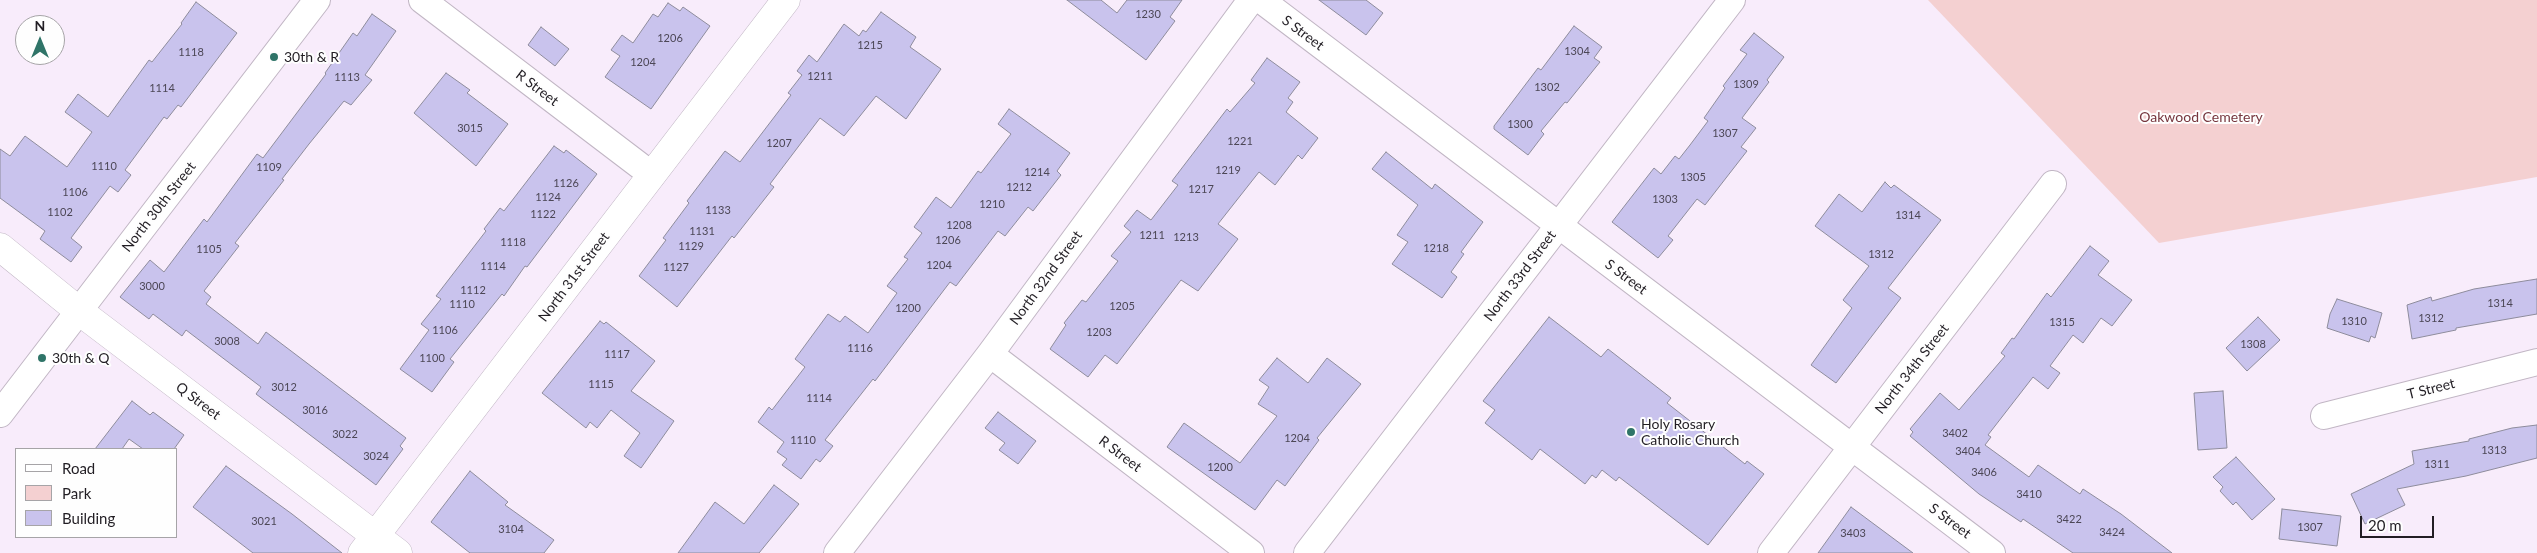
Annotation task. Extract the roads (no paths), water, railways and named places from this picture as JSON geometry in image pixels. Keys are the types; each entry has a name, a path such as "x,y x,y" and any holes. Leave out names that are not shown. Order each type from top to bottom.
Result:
{"street":[{"name":"North 30th Street","path":"0,414 318,0"},
{"name":"R Street","path":"422,0 652,175"},
{"name":"North 31st Street","path":"368,544 786,0"},
{"name":"North 32nd Street","path":"837,553 990,354 1251,0"},
{"name":"S Street","path":"1261,0 1992,553"},
{"name":"North 33rd Street","path":"1307,553 1732,0"},
{"name":"North 34th Street","path":"1770,553 2053,184"},
{"name":"Q Street","path":"0,247 368,544 398,553"},
{"name":"R Street","path":"990,354 1251,553"},
{"name":"T Street","path":"2324,416 2537,362"}],"place":[{"name":"30th & R","path":"274,57"},
{"name":"30th & Q","path":"42,358"},
{"name":"Holy Rosary Catholic Church","path":"1631,432"}],"park label":[{"name":"Oakwood Cemetery","path":"2201,117"}]}
